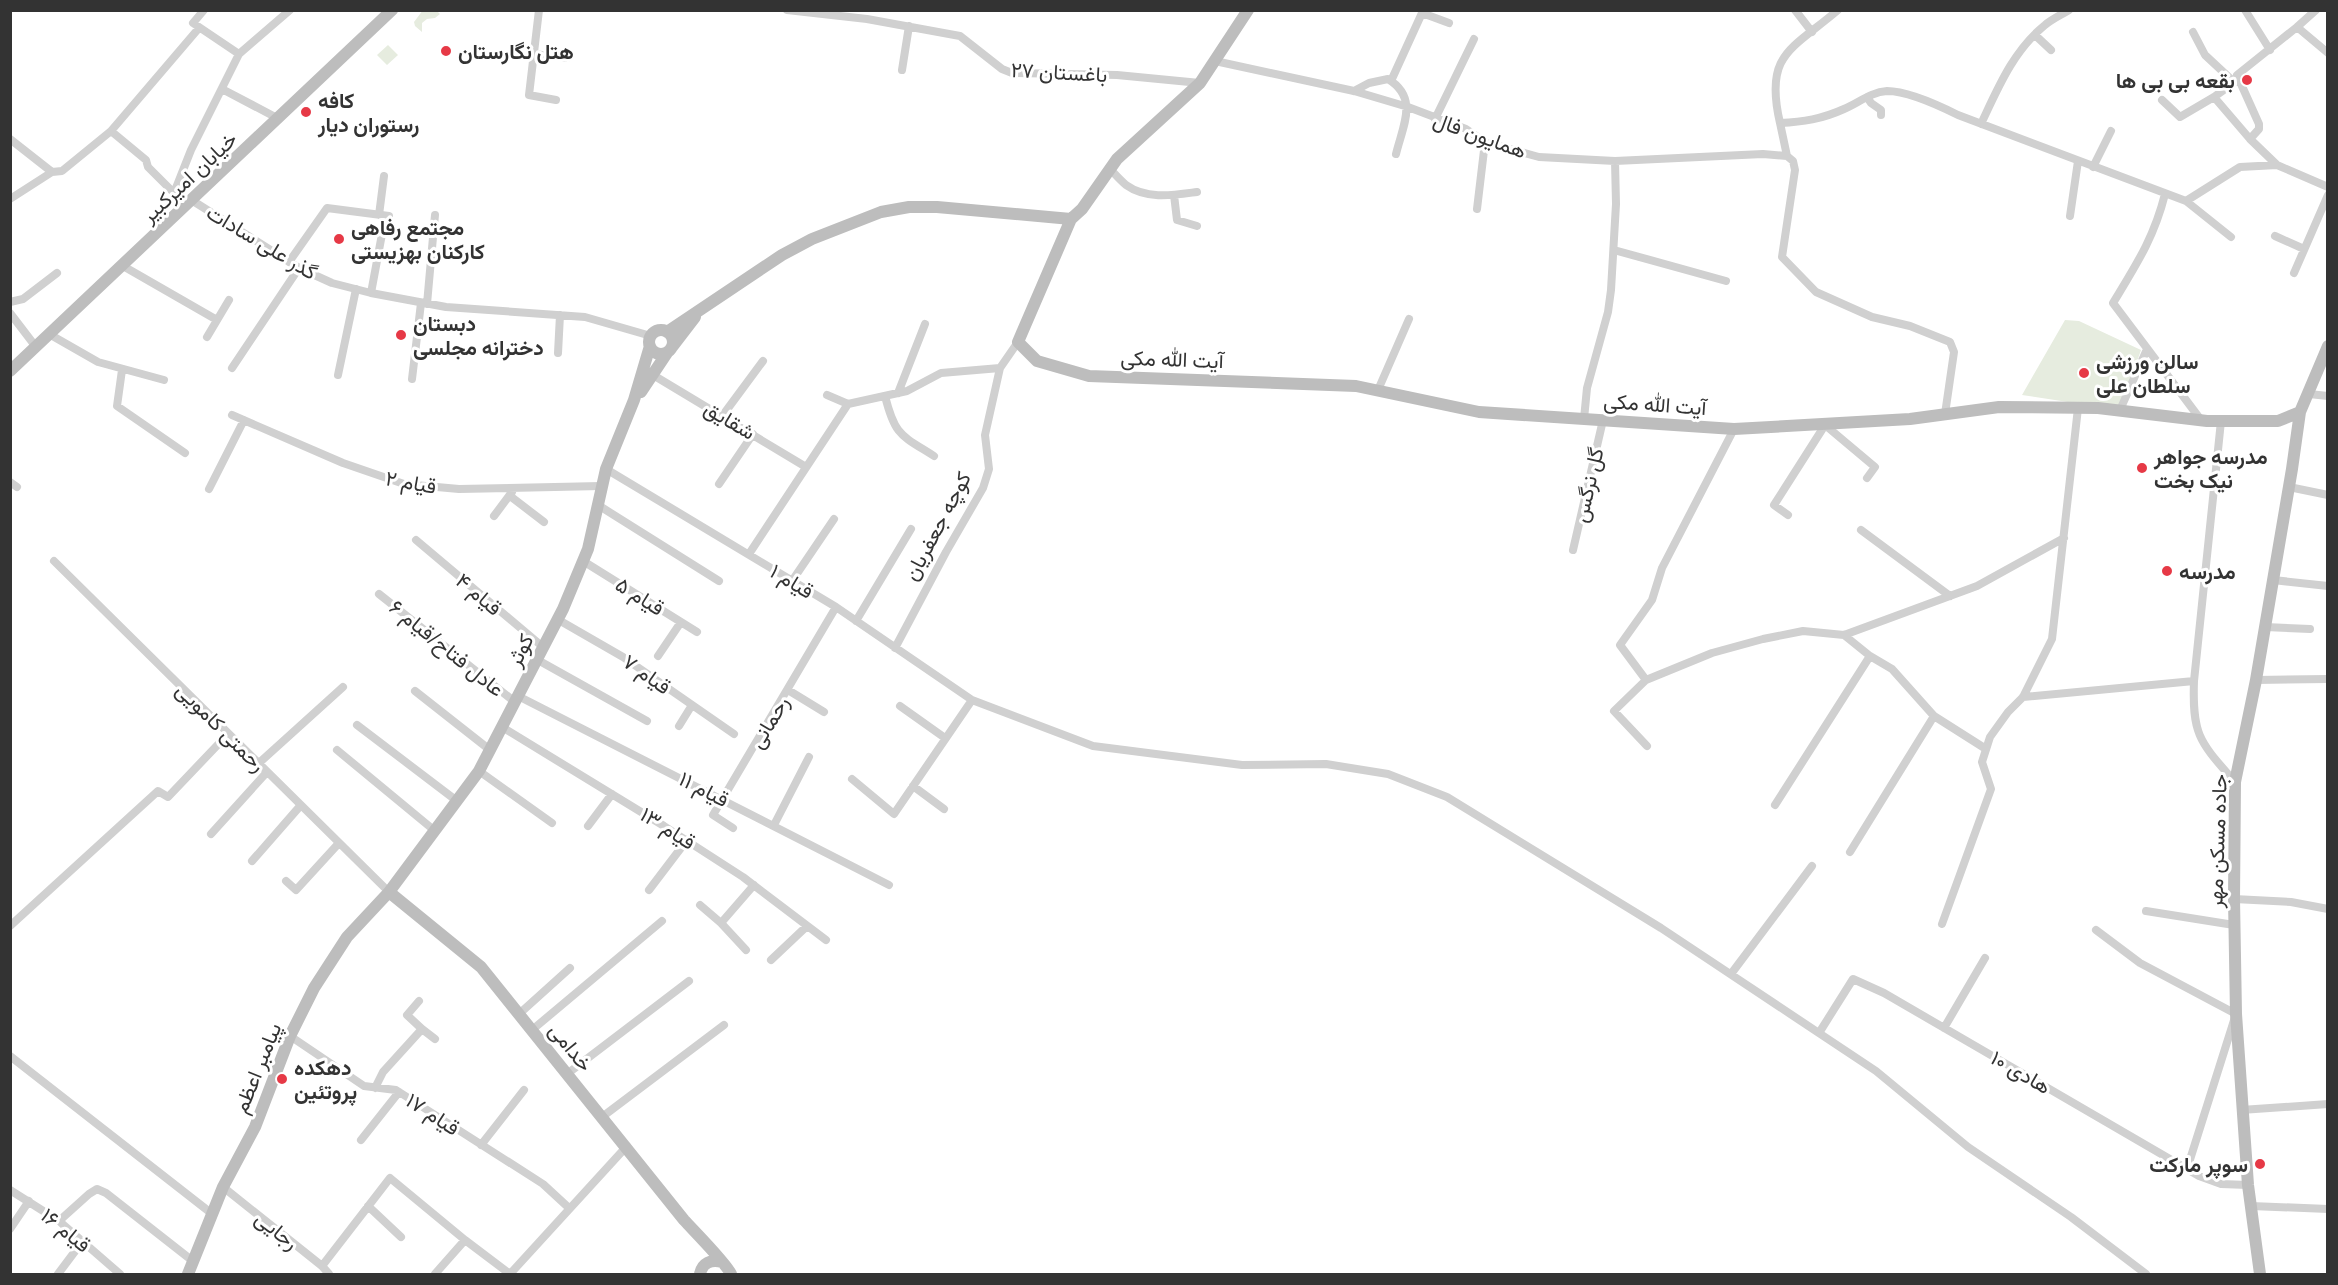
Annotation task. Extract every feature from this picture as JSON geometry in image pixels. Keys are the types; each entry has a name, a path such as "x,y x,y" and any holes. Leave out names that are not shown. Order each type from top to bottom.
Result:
{"main road":[{"name":"خیابان امیرکبیر","path":"10,371 392,10"},
{"name":"کوچه جعفریان","path":"1018,342 1071,219 1082,209 1109,168 1200,83 1248,10"},
{"path":"634,400 650,341 655,332 667,332 771,261 804,243 863,218 890,210 937,207 1071,219"},
{"path":"634,400 701,309"},
{"path":"667,332 673,338 670,350"},
{"path":"650,341 654,352 660,354 670,350"},
{"name":"آیت الله مکی","path":"1018,342 1037,362 1089,375 1356,386 1479,412 1734,429 1910,419 1999,407 2120,410 2221,421 2278,421 2300,412"},
{"name":"جاده مسکن مهر","path":"2260,1275 2241,1110 2236,1014 2235,782 2256,680 2300,412 2328,346"},
{"name":"کوثر","path":"389,892 479,771 557,619 583,561 606,469 634,400"},
{"name":"خدامی","path":"389,892 481,967 705,1244 728,1267 731,1274"},
{"name":"پیامبر اعظم","path":"188,1275 223,1187 255,1127 290,1036 305,1006 335,953 359,922 389,892"},
{"path":"700,1272 705,1244"},
{"path":"700,1272 711,1261 722,1262"}],"street":[{"path":"204,10 193,23 239,54"},
{"path":"174,193 190,150 239,54 290,10"},
{"path":"539,10 529,95 556,100"},
{"name":"باغستان ۲۷","path":"787,10 867,19 960,36 1002,69 1012,73 1117,75 1200,83"},
{"path":"1795,10 1812,32"},
{"path":"1838,10 1783,57 1776,73 1774,93 1787,156 1793,161 1795,170 1782,257 1816,291 1872,317 1910,326 1950,342 1954,352 1945,414"},
{"path":"1981,124 2003,77 2021,48 2045,24 2069,10"},
{"path":"2245,10 2270,50"},
{"path":"2162,100 2180,117 2214,97 2236,80 2237,75 2316,10"},
{"path":"1391,81 1422,13 1449,23"},
{"path":"902,70 909,26"},
{"path":"2297,27 2328,53"},
{"path":"10,199 52,172 62,171 111,131 200,28"},
{"path":"2193,32 2205,55 2236,80 2259,124 2259,129 2250,139"},
{"path":"2035,35 2051,50"},
{"path":"1436,119 1474,39"},
{"path":"534,54 567,58"},
{"name":"همایون فال","path":"1215,61 1354,91 1408,107 1466,129 1485,142 1539,157 1615,161 1763,154 1787,156"},
{"path":"1354,91 1380,79 1391,81 1403,90 1408,107 1396,154"},
{"path":"222,89 279,118"},
{"path":"1780,123 1820,118 1867,97 1888,91 1901,93 2186,201 2231,237"},
{"path":"1867,97 1871,103 1879,107 1881,115"},
{"path":"2214,97 2250,139 2277,165 2328,187"},
{"name":"گذر علی سادات","path":"111,131 146,160 148,167 174,193 299,268 332,283 446,307 585,317 650,341"},
{"path":"2094,167 2111,131"},
{"path":"10,139 52,172"},
{"path":"1477,209 1485,142"},
{"path":"1584,419 1587,388 1608,312 1614,250 1615,161"},
{"path":"2070,216 2078,161"},
{"path":"2186,201 2240,166 2277,165"},
{"path":"1109,168 1126,185 1137,191 1152,195 1197,192"},
{"path":"379,215 384,177"},
{"path":"2165,194 2150,243 2113,303 2201,420"},
{"path":"1174,195 1177,220 1197,226"},
{"path":"2294,273 2328,195"},
{"path":"289,262 327,208 389,216"},
{"path":"412,379 435,215"},
{"path":"371,293 382,234"},
{"path":"2276,236 2304,249"},
{"path":"1614,250 1726,281"},
{"path":"123,266 217,320"},
{"path":"232,368 299,268"},
{"path":"10,302 23,299 57,273"},
{"path":"338,375 356,289"},
{"path":"207,337 229,300"},
{"path":"10,313 36,347"},
{"path":"558,353 560,315"},
{"path":"1378,390 1409,319"},
{"path":"898,393 925,324"},
{"path":"49,334 86,357 122,370 164,381"},
{"name":"کوچه جعفریان","path":"895,648 983,488 988,469 985,435 1000,368 1018,342"},
{"path":"2120,410 2147,349"},
{"path":"723,415 763,361"},
{"path":"827,396 848,404 907,391 940,373 1000,368"},
{"path":"122,370 117,406 185,453"},
{"name":"شقایق","path":"653,375 806,467"},
{"path":"2309,394 2328,396"},
{"path":"885,396 891,420 900,434 934,456"},
{"path":"748,554 848,404"},
{"path":"1941,924 1991,789 1982,762 1990,737 2008,712 2023,697 2052,639 2078,408"},
{"name":"قیام ۲","path":"232,415 343,463 404,484 513,492 602,486"},
{"path":"209,489 244,420"},
{"name":"گل نرگس","path":"1573,550 1603,420"},
{"path":"2221,421 2193,709 2197,732 2208,751 2235,782"},
{"path":"1788,515 1774,506 1825,425 1875,467 1867,478"},
{"path":"1646,680 1620,645 1652,600 1662,568 1734,429"},
{"path":"720,484 753,434"},
{"name":"قیام ۱","path":"606,469 836,607 972,700 1093,746 1242,765 1326,764 1388,774 1447,798 1661,928 1876,1071 1968,1148 2071,1217 2146,1275"},
{"path":"2289,487 2328,495"},
{"path":"494,516 513,492 544,522"},
{"path":"598,505 719,581"},
{"path":"792,581 834,519"},
{"path":"856,621 911,529"},
{"path":"1861,530 1950,596"},
{"path":"1647,746 1614,711 1646,680 1712,653 1763,639 1803,631 1844,635 1977,586 2064,538"},
{"name":"قیام ۴","path":"416,540 543,647"},
{"name":"رحمتی کامویی","path":"54,561 389,892"},
{"name":"قیام ۵","path":"583,561 697,632"},
{"path":"2273,580 2328,586"},
{"name":"عادل فتاح/قیام ۶","path":"379,594 516,699"},
{"name":"رحمانی","path":"733,828 713,815 836,607"},
{"name":"قیام ۷","path":"557,619 623,657 734,734"},
{"path":"658,656 681,622"},
{"path":"2265,627 2310,629"},
{"path":"1844,635 1870,656 1892,669 1934,716 1986,749"},
{"path":"1775,805 1870,656"},
{"path":"536,660 647,721"},
{"path":"2256,680 2328,679"},
{"path":"2023,697 2194,681"},
{"path":"259,763 343,687"},
{"path":"788,690 824,712"},
{"path":"415,692 490,750"},
{"name":"قیام ۱۱","path":"516,699 723,799 889,885"},
{"path":"852,779 894,814 972,700"},
{"path":"679,726 692,705"},
{"path":"900,706 945,738"},
{"path":"1850,852 1934,716"},
{"path":"357,725 457,801"},
{"name":"قیام ۱۳","path":"502,727 687,840 754,885 826,940"},
{"path":"10,926 158,791 168,797 228,734"},
{"path":"337,750 435,831"},
{"path":"774,825 809,757"},
{"path":"479,771 552,823"},
{"path":"211,834 267,772"},
{"path":"913,786 944,809"},
{"path":"588,826 612,794"},
{"path":"252,861 301,805"},
{"path":"649,890 687,840"},
{"path":"286,881 296,890 339,843"},
{"path":"1731,974 1812,866"},
{"path":"721,923 754,885"},
{"path":"2234,899 2291,902 2328,909"},
{"path":"700,906 721,923 746,950"},
{"path":"2146,911 2234,925"},
{"path":"532,1030 663,921"},
{"path":"771,960 807,926"},
{"path":"2096,930 2140,963 2236,1014 2187,1169"},
{"path":"1944,1028 1985,958"},
{"path":"519,1014 570,968"},
{"name":"هادی ۱۰","path":"1819,1033 1853,979 1884,993 2199,1176 2221,1184 2248,1185"},
{"path":"567,1074 689,981"},
{"path":"419,1001 407,1015 435,1039"},
{"path":"602,1117 724,1025"},
{"path":"375,1088 383,1072 422,1029"},
{"name":"قیام ۱۷","path":"290,1036 364,1086 399,1092 543,1184 569,1208"},
{"path":"10,1056 212,1213"},
{"path":"481,1144 524,1090"},
{"path":"361,1140 399,1092"},
{"path":"2241,1110 2328,1104"},
{"path":"322,1266 390,1178 510,1275 627,1146"},
{"name":"رجایی","path":"223,1187 322,1266 329,1275"},
{"path":"58,1221 97,1189 106,1193 194,1262"},
{"name":"قیام ۱۶","path":"10,1190 58,1221 120,1275"},
{"path":"10,1229 29,1201"},
{"path":"368,1206 401,1237"},
{"path":"2251,1206 2328,1209"},
{"path":"435,1275 465,1240"},
{"path":"58,1275 82,1242"}],"shaded area":[{"path":"423,10 437,11 440,14 422,23 422,32 414,22"},
{"path":"388,45 398,55 387,65 377,55"},
{"name":"سالن ورزشی سلطان علی","path":"2065,320 2079,321 2141,350 2120,410 2022,395"}],"place":[{"name":"هتل نگارستان","path":"446,51"},
{"name":"بقعه بی بی ها","path":"2247,80"},
{"name":"کافه رستوران دیار","path":"306,112"},
{"name":"مجتمع رفاهی کارکنان بهزیستی","path":"339,239"},
{"name":"دبستان دخترانه مجلسی","path":"401,335"},
{"name":"سالن ورزشی سلطان علی","path":"2084,373"},
{"name":"مدرسه جواهر نیک بخت","path":"2142,468"},
{"name":"مدرسه","path":"2167,571"},
{"name":"دهکده پروتئین","path":"282,1079"},
{"name":"سوپر مارکت","path":"2260,1164"}]}
